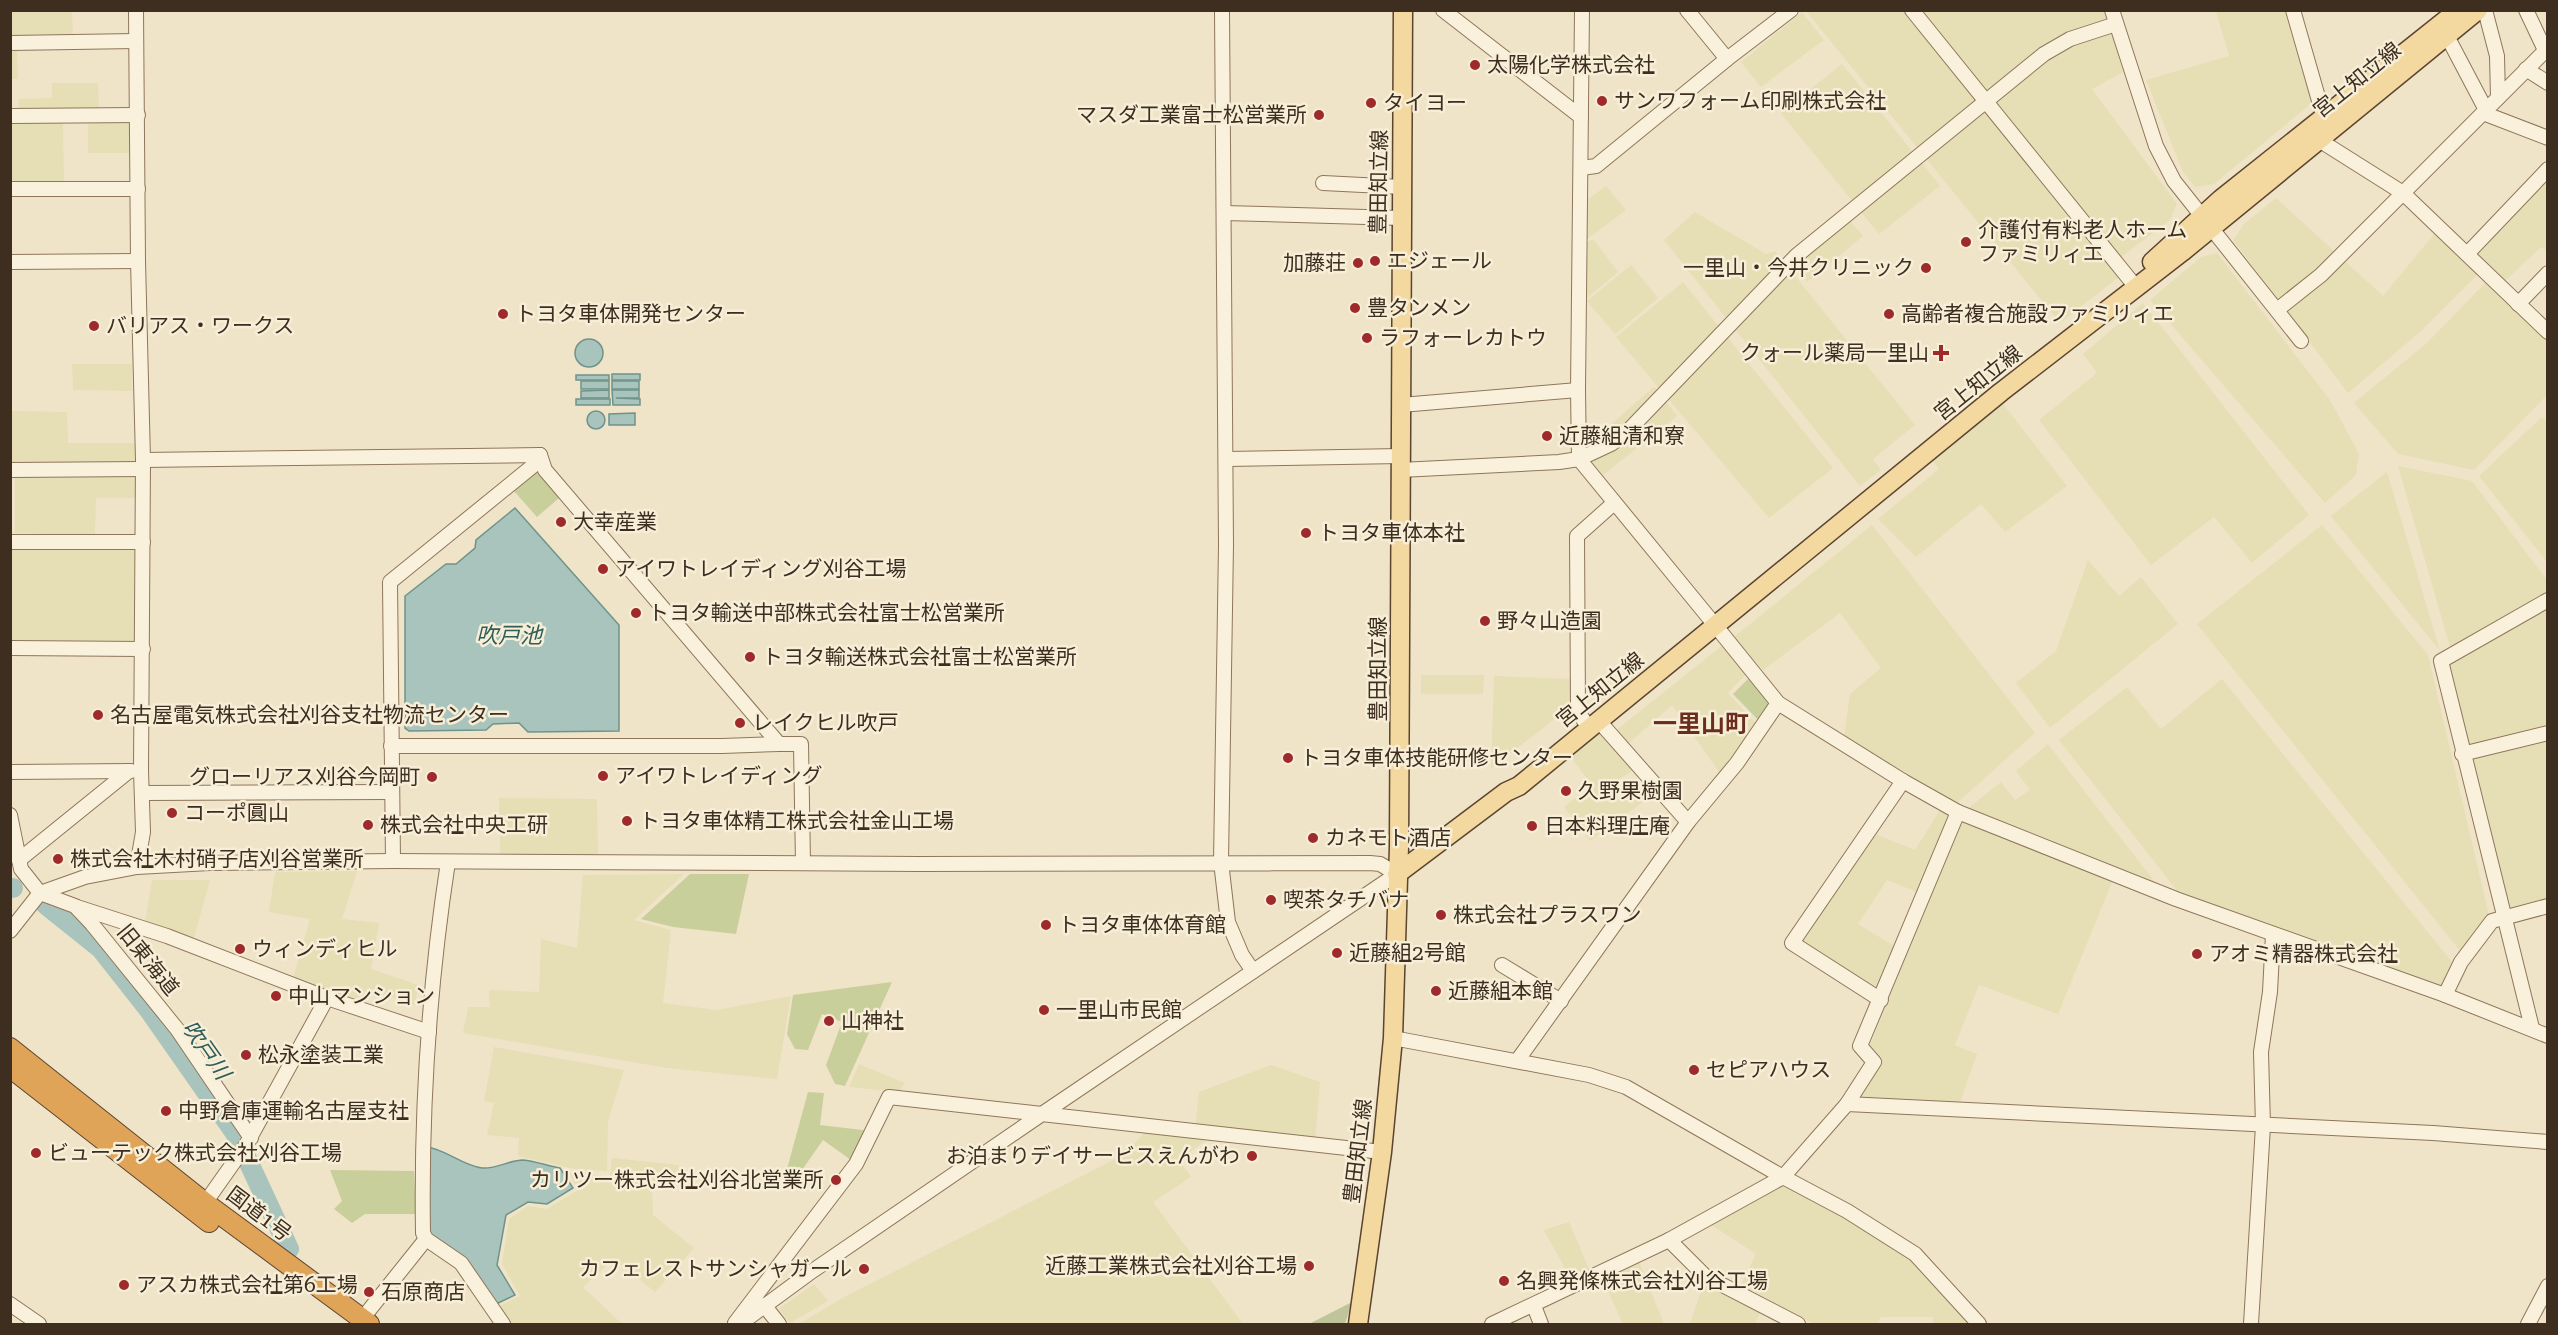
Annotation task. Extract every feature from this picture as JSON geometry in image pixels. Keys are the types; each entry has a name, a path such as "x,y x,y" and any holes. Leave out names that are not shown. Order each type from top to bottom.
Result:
{"highway":[{"name":"国道1号","path":"10,1048 359,1323"},
{"name":"国道1号","path":"10,1067 186,1205 359,1323"}],"main road":[{"name":"豊田知立線","path":"1358,1324 1382,1152 1393,1038 1397,874 1400,847 1403,10"},
{"name":"宮上知立線","path":"1712,622 2001,392 2206,223 2324,117 2458,10"},
{"name":"宮上知立線","path":"1397,874 1506,792 1514,781 1712,622 1997,385 2206,223 2319,140 2442,23 2478,10"}],"street":[{"path":"136,10 138,261 143,464 143,649 135,771 142,793 143,832 137,867"},
{"path":"1222,10 1226,609 1221,862 1228,922 1242,955 1253,971"},
{"path":"1443,10 1581,117"},
{"path":"1582,10 1579,459 1778,702 1903,781 1958,812 2176,899 2445,994 2547,1036"},
{"path":"1687,10 1727,59"},
{"path":"1581,168 1596,166 1791,10"},
{"path":"1912,10 2131,281"},
{"path":"2293,10 2324,117"},
{"path":"2485,10 2497,56 2498,98"},
{"path":"2277,310 2321,275 2546,49 2526,10"},
{"path":"1226,459 1401,463 1559,462 1579,459 1611,444 1626,433 1786,266 2044,54 2114,17 2156,146 2174,181 2301,341"},
{"path":"2442,23 2485,111 2547,138"},
{"path":"10,43 136,41"},
{"path":"2526,69 2547,83"},
{"path":"10,116 138,115"},
{"path":"2319,140 2403,193 2547,332"},
{"path":"2467,254 2547,169"},
{"path":"1323,183 1402,187"},
{"path":"10,189 138,189"},
{"path":"1224,213 1401,218"},
{"path":"10,262 138,261"},
{"path":"2518,304 2547,273"},
{"path":"1401,405 1578,390"},
{"path":"10,470 143,464 540,455"},
{"path":"540,455 545,470 779,744"},
{"path":"393,861 390,582 534,465 540,455"},
{"path":"1614,503 1577,536 1578,712 1591,721 1688,822"},
{"path":"10,542 143,542"},
{"path":"2532,1028 2462,754 2441,661 2547,600"},
{"path":"10,648 143,649"},
{"path":"1517,1061 1688,822 1737,763 1778,702"},
{"path":"2462,754 2547,733"},
{"path":"391,746 801,744 803,863"},
{"path":"10,772 135,771"},
{"path":"17,867 135,771"},
{"path":"1881,1000 1792,943 1903,781"},
{"path":"142,793 392,792"},
{"path":"1491,1324 1534,1306 1669,1240 1783,1178 1847,1104 1874,1062 1860,1046 1958,812"},
{"path":"10,815 17,867 40,893"},
{"path":"10,931 40,893 85,877 137,867 210,863 393,861 1370,863 1380,864 1397,874 1038,1116 764,1305 740,1324"},
{"path":"448,862 437,928 429,1032 422,1144 423,1233 426,1239 461,1263 503,1324"},
{"name":"旧東海道","path":"40,893 75,906 92,924 177,1029 246,1146"},
{"path":"75,906 167,936 327,998 429,1032"},
{"path":"2445,994 2461,962 2492,921 2547,906"},
{"path":"2251,1324 2263,1126 2261,1052 2270,992 2273,934"},
{"path":"1502,965 1561,1001"},
{"path":"205,1203 246,1146 327,998"},
{"path":"1393,1038 1589,1075 1626,1087 1783,1178 1847,1211 1916,1254 1979,1324"},
{"path":"734,1324 856,1164 889,1097 1038,1116 1382,1152"},
{"path":"1847,1104 2433,1133 2547,1142"},
{"path":"359,1323 426,1239"},
{"path":"1669,1240 1705,1276 1798,1324"},
{"path":"783,1261 797,1283"},
{"path":"2528,1324 2547,1286"},
{"path":"10,1304 39,1324"},
{"path":"764,1305 779,1324"},
{"path":"1534,1306 1541,1324"}],"shaded area":[{"path":"11,11 72,11 73,39 11,38"},
{"path":"1806,11 1905,11 2120,276 2060,323"},
{"path":"1918,11 2105,11 2123,72 2092,89 2177,204 2170,220 2120,258"},
{"path":"2216,11 2287,11 2313,102 2214,184 2195,187 2183,172 2146,80 2229,56"},
{"path":"1802,12 1824,40 1761,87 1741,62"},
{"path":"11,51 17,51 18,79 11,79"},
{"path":"1842,64 1940,186 1879,234 1781,113"},
{"path":"52,83 98,83 99,109 19,109 18,99 52,98"},
{"path":"88,121 133,121 133,153 88,153"},
{"path":"10,123 63,123 64,183 11,183"},
{"path":"2547,175 2547,250 2541,247 2504,282 2473,254"},
{"path":"1606,186 1626,210 1587,239 1587,200"},
{"path":"2276,198 2383,296 2435,233 2478,274 2420,332 2348,393 2233,240 2244,224"},
{"path":"1695,212 1766,254 1775,251 1915,425 1873,459 1881,470 1860,486 1664,240"},
{"path":"1844,214 1863,236 1807,282 1788,261"},
{"path":"1593,239 1618,272 1587,298 1587,243"},
{"path":"2217,253 2330,400 2359,454 2356,475 2325,503 2150,300 2201,257"},
{"path":"1631,265 1658,298 1615,334 1587,301"},
{"path":"1683,282 1833,468 1769,518 1616,337"},
{"path":"2486,282 2547,341 2547,395 2474,470 2398,454 2354,403 2427,343"},
{"path":"2143,303 2309,515 2252,563 2214,517 2151,565 2039,420 2097,373 2083,354"},
{"path":"72,364 132,364 132,391 73,390"},
{"path":"1654,387 1677,416 1603,475 1586,455 1586,446"},
{"path":"2003,404 2067,486 2005,532 1981,504 1916,557 1878,519 1939,469 1932,460"},
{"path":"11,411 67,412 68,443 135,443 136,465 11,464"},
{"path":"2542,417 2548,423 2547,562 2479,476"},
{"path":"2398,466 2472,481 2547,580 2547,594 2450,647"},
{"path":"2387,472 2440,651 2331,516"},
{"path":"15,476 135,476 135,498 96,498 95,535 15,533"},
{"path":"1872,525 2035,733 1957,803 1844,737 1850,694 1881,668 1840,613 1763,670 1734,637"},
{"path":"2322,525 2428,655 2489,915 2461,952 2197,624"},
{"path":"11,548 136,548 136,643 11,642"},
{"path":"2088,560 2119,596 2141,577 2178,624 2050,728 2016,683 2056,651"},
{"path":"2547,607 2547,728 2466,746 2446,665"},
{"path":"1723,645 1747,673 1728,693 1759,727 1722,776 1672,705 1628,744 1614,732"},
{"path":"1421,675 1484,675 1483,694 1421,694"},
{"path":"1494,676 1570,679 1572,705 1491,769"},
{"path":"2222,679 2452,962 2441,985 2179,893 2059,740 2127,687 2161,729"},
{"path":"1599,733 1636,768 1611,785 1620,800 1649,783 1658,791 1590,841 1564,807 1592,785 1569,755"},
{"path":"2547,739 2547,900 2508,910 2470,758"},
{"path":"2048,744 2158,886 1966,810 2001,782 2015,800 2030,790 2016,771"},
{"path":"499,798 597,799 598,856 500,855"},
{"path":"1940,810 1951,816 1917,892 1887,880 1858,924 1896,947 1877,991 1801,942 1875,834 1915,850"},
{"path":"1961,821 2113,880 2058,1014 1979,985 1955,1045 1977,1054 1960,1102 1859,1098 1882,1058 1870,1045"},
{"path":"357,871 342,919 379,923 371,969 418,985 415,1005 367,989 360,1004 293,979 310,919 269,912 275,872"},
{"path":"684,874 634,920 671,930 663,1003 717,1010 791,996 777,1079 667,1068 463,1033 468,1007 490,1007 489,990 539,992 541,939 577,948 583,875"},
{"path":"152,880 210,880 193,941 145,923"},
{"path":"494,1047 624,1070 608,1121 607,1171 575,1169 518,1156 519,1138 487,1135 494,1103 484,1101"},
{"path":"859,1064 905,1083 899,1092 849,1087"},
{"path":"1271,1065 1320,1082 1315,1141 1195,1128 1199,1092"},
{"path":"1145,1132 1208,1139 1179,1160 1191,1177 1153,1202 1243,1324 799,1324 846,1296 1125,1154"},
{"path":"612,1158 679,1165 674,1186 652,1186 653,1215 694,1248 655,1292 614,1259 583,1287 622,1324 508,1324 497,1307 520,1296 502,1264 509,1219 528,1206 547,1209 578,1190 569,1173 610,1176"},
{"path":"1784,1183 1849,1217 1913,1257 1970,1324 1933,1324 1933,1317 1881,1317 1878,1324 1814,1324 1741,1285 1756,1254 1710,1224"},
{"path":"1569,1222 1590,1271 1572,1281 1544,1230"},
{"path":"1639,1262 1664,1324 1623,1324 1603,1280"},
{"path":"1704,1282 1760,1313 1755,1324 1690,1324"},
{"path":"814,1284 828,1301 790,1323 779,1309"}],"green space":[{"path":"536,470 559,498 537,517 513,490"},
{"path":"1749,678 1775,705 1761,723 1733,694"},
{"path":"690,874 749,874 736,934 673,927 641,919"},
{"path":"892,982 845,1086 835,1084 826,1065 842,1022 822,1014 808,1050 795,1049 787,1034 793,995"},
{"path":"808,1092 824,1093 820,1125 871,1131 851,1160 823,1140 797,1177 784,1180"},
{"path":"330,1170 414,1171 416,1214 365,1214 352,1223 334,1209 342,1201"},
{"path":"1352,1302 1345,1324 1309,1324"}],"water":[{"path":"589,339 599,343 603,353 599,363 589,367 579,363 575,353 579,343"},
{"path":"612,374 640,374 640,380 612,380"},
{"path":"576,375 609,375 609,380 576,380"},
{"path":"581,381 609,381 609,389 581,389"},
{"path":"612,381 639,381 639,389 612,389"},
{"path":"609,390 609,398 581,398 581,391"},
{"path":"612,390 639,390 639,398 616,398 640,399 640,405 613,405"},
{"path":"576,399 610,399 610,405 576,405"},
{"path":"592,411 600,411 605,416 603,427 592,429 587,424 587,416"},
{"path":"635,413 635,425 609,425 609,414"},
{"name":"吹戸池","path":"515,508 619,625 619,731 528,732 519,723 493,724 486,730 409,731 405,728 405,596 446,564 456,564 475,548 476,540"},
{"path":"426,1147 482,1168 523,1160 560,1168 573,1188 547,1204 528,1202 506,1215 497,1265 515,1295 494,1305 464,1257 428,1232"}],"waterway":[{"name":"吹戸川","path":"46,905 101,949 149,1010 235,1133 289,1249"}],"place":[{"name":"太陽化学株式会社","path":"1475,65"},
{"name":"サンワフォーム印刷株式会社","path":"1602,101"},
{"name":"タイヨー","path":"1371,103"},
{"name":"マスダ工業富士松営業所","path":"1319,115"},
{"name":"介護付有料老人ホーム ファミリィエ","path":"1966,242"},
{"name":"エジェール","path":"1375,261"},
{"name":"加藤荘","path":"1358,263"},
{"name":"一里山・今井クリニック","path":"1926,268"},
{"name":"豊タンメン","path":"1355,308"},
{"name":"トヨタ車体開発センター","path":"503,314"},
{"name":"高齢者複合施設ファミリィエ","path":"1889,314"},
{"name":"バリアス・ワークス","path":"94,326"},
{"name":"ラフォーレカトウ","path":"1367,338"},
{"name":"クォール薬局一里山","path":"1941,353"},
{"name":"近藤組清和寮","path":"1547,436"},
{"name":"大幸産業","path":"561,522"},
{"name":"トヨタ車体本社","path":"1306,533"},
{"name":"アイワトレイディング刈谷工場","path":"603,569"},
{"name":"トヨタ輸送中部株式会社富士松営業所","path":"636,613"},
{"name":"野々山造園","path":"1485,621"},
{"name":"トヨタ輸送株式会社富士松営業所","path":"750,657"},
{"name":"名古屋電気株式会社刈谷支社物流センター","path":"98,715"},
{"name":"レイクヒル吹戸","path":"740,723"},
{"name":"トヨタ車体技能研修センター","path":"1288,758"},
{"name":"アイワトレイディング","path":"603,776"},
{"name":"グローリアス刈谷今岡町","path":"432,777"},
{"name":"久野果樹園","path":"1566,791"},
{"name":"コーポ圓山","path":"172,813"},
{"name":"トヨタ車体精工株式会社金山工場","path":"627,821"},
{"name":"株式会社中央工研","path":"368,825"},
{"name":"日本料理庄庵","path":"1532,826"},
{"name":"カネモト酒店","path":"1313,838"},
{"name":"株式会社木村硝子店刈谷営業所","path":"58,859"},
{"name":"喫茶タチバナ","path":"1271,900"},
{"name":"株式会社プラスワン","path":"1441,915"},
{"name":"トヨタ車体体育館","path":"1046,925"},
{"name":"ウィンディヒル","path":"240,949"},
{"name":"近藤組2号館","path":"1337,953"},
{"name":"アオミ精器株式会社","path":"2197,954"},
{"name":"近藤組本館","path":"1436,991"},
{"name":"中山マンション","path":"276,996"},
{"name":"一里山市民館","path":"1044,1010"},
{"name":"山神社","path":"829,1021"},
{"name":"松永塗装工業","path":"246,1055"},
{"name":"セピアハウス","path":"1694,1070"},
{"name":"中野倉庫運輸名古屋支社","path":"166,1111"},
{"name":"ビューテック株式会社刈谷工場","path":"36,1153"},
{"name":"お泊まりデイサービスえんがわ","path":"1252,1156"},
{"name":"カリツー株式会社刈谷北営業所","path":"836,1180"},
{"name":"近藤工業株式会社刈谷工場","path":"1309,1266"},
{"name":"カフェレストサンシャガール","path":"864,1269"},
{"name":"名興発條株式会社刈谷工場","path":"1504,1281"},
{"name":"アスカ株式会社第6工場","path":"124,1285"},
{"name":"石原商店","path":"369,1292"}],"district":[{"name":"一里山町","path":"1701,724"}]}
